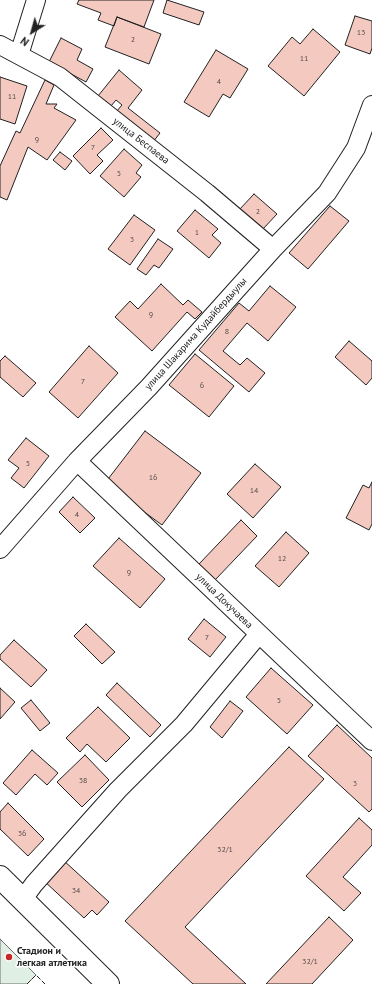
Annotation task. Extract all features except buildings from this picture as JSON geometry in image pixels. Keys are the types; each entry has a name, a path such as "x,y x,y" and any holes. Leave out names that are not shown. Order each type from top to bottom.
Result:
{"street":[{"path":"19,55 36,0"},
{"name":"улица Беспаева","path":"0,45 60,77 207,192 273,249"},
{"name":"улица Шакарима Кудайбердыулы","path":"0,549 77,461 149,387 273,249 327,193 356,148 372,105"},
{"name":"улица Докучаева","path":"77,461 372,741"},
{"path":"23,899 34,884 118,790 184,724 259,634"},
{"path":"0,877 108,984"}],"green space":[{"name":"Стадион и легкая атлетика","path":"0,939 36,975 27,984 0,984"}],"fence":[{"path":"27,984 36,975 45,984"}],"place":[{"name":"Стадион и легкая атлетика","path":"9,957"}]}
